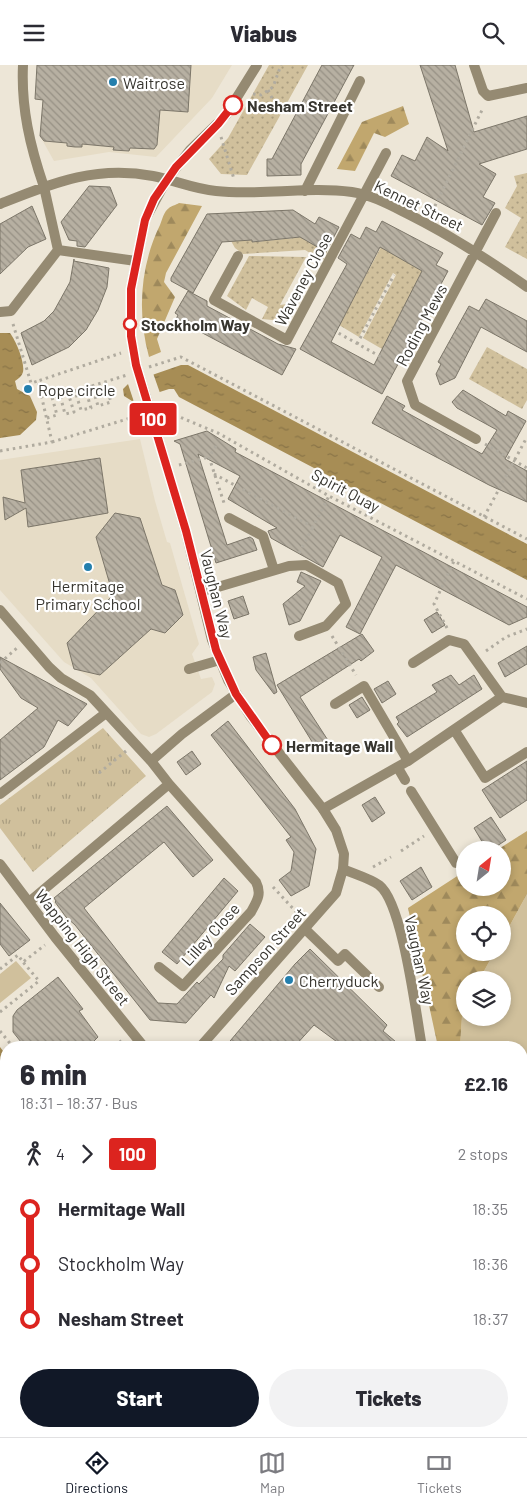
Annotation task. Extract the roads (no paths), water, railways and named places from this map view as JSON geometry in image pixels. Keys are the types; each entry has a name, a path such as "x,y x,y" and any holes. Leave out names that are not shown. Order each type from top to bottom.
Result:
{"street":[{"path":"23,65 21,94 30,145 44,187 58,250"},
{"name":"Vaughan Way","path":"257,65 243,90 218,124 190,150 166,181 145,220 131,289 133,369 151,413 186,531 220,660 236,694 323,809 341,841 343,869 378,885 392,906 400,927 421,1041"},
{"path":"474,65 483,91 488,96 527,88"},
{"path":"305,191 360,81"},
{"path":"366,195 386,153"},
{"path":"0,204 44,187 96,172 120,172 155,176 166,181"},
{"name":"Kennet Street","path":"166,181 214,191 238,193 305,191 350,192 366,195 426,223 477,251 527,287"},
{"name":"Waveney Close","path":"238,257 214,300 286,340 366,195"},
{"name":"Roding Mews","path":"476,439 415,405 407,381 496,213"},
{"path":"58,250 136,261"},
{"path":"0,312 11,311 58,250"},
{"path":"229,518 262,536 274,571"},
{"path":"201,592 289,566 306,565 338,583 346,604 326,626 299,636"},
{"path":"0,610 55,673 90,695 151,761 182,734 236,694"},
{"path":"413,663 449,640 464,644 502,697 527,703"},
{"path":"189,669 220,660"},
{"path":"335,704 364,686 408,761"},
{"path":"323,809 408,761 455,731 502,697"},
{"path":"0,794 106,713"},
{"path":"455,731 485,778 527,752"},
{"name":"Lilley Close","path":"151,761 168,784 256,882 259,889 258,899 250,912 183,986 159,967"},
{"path":"398,767 405,780"},
{"path":"29,902 168,784"},
{"path":"412,791 456,863"},
{"name":"Wapping High Street","path":"0,864 139,1041"},
{"name":"Sampson Street","path":"205,1041 336,893 343,869"},
{"path":"305,929 338,961 345,954 379,987"}],"water":[{"path":"0,333 10,333 17,346 23,372 15,381 17,389 30,396 37,412 36,420 20,435 0,438"},
{"path":"181,365 188,365 527,544 527,580 179,397 174,389 132,401 124,396 123,389 129,383"}],"place":[{"name":"Waitrose","path":"113,82"},
{"name":"Nesham Street","path":"233,105"},
{"name":"Stockholm Way","path":"130,324"},
{"name":"Rope circle","path":"28,389"},
{"name":"Hermitage Primary School","path":"88,567"},
{"name":"Hermitage Wall","path":"272,745"},
{"name":"Cherryduck","path":"289,980"}]}
